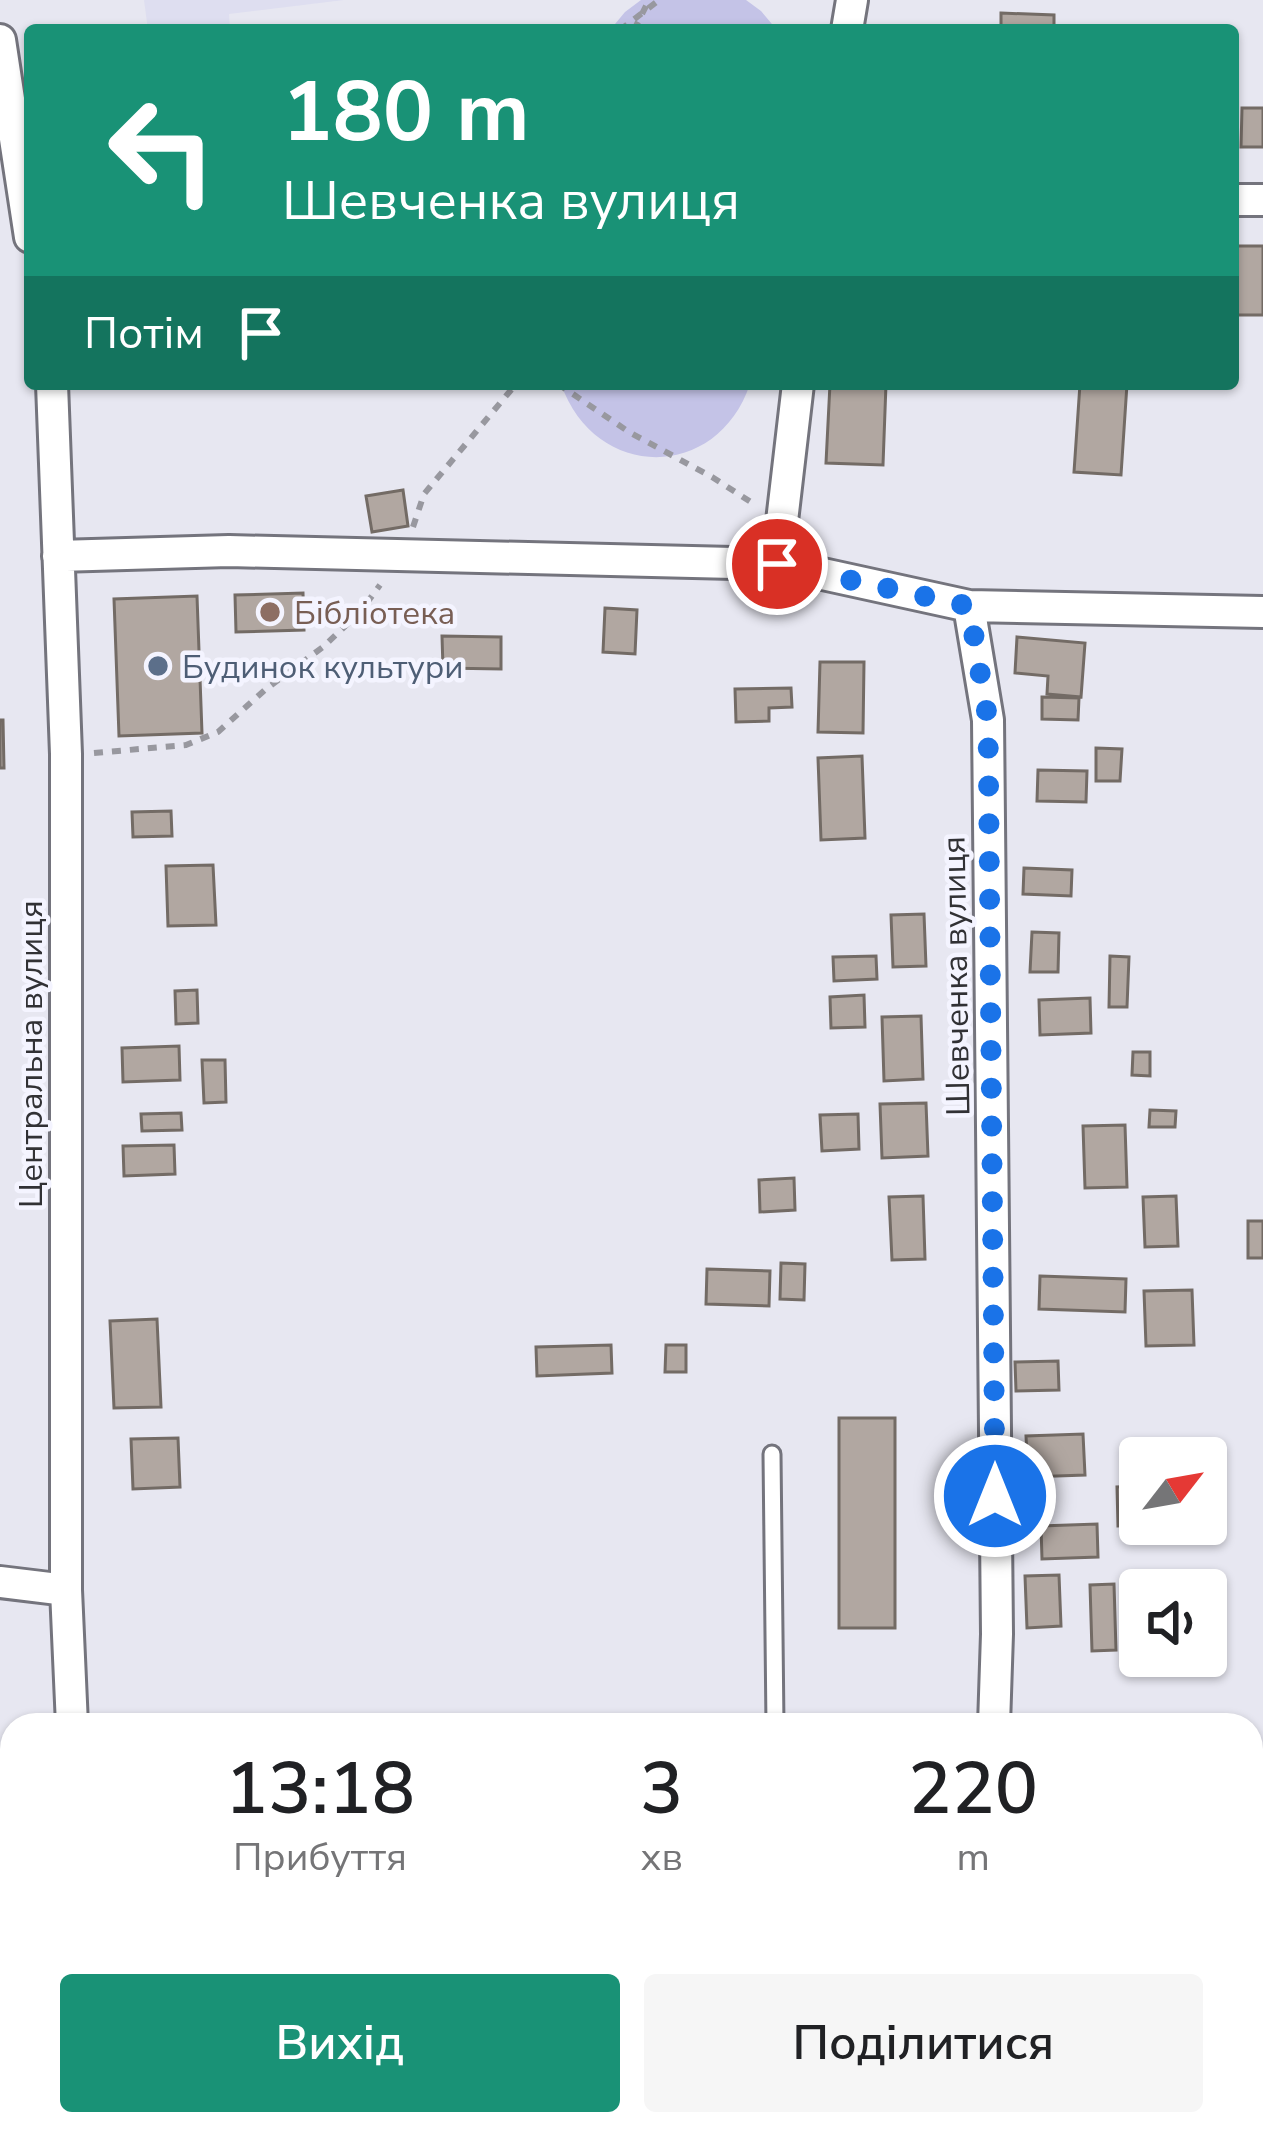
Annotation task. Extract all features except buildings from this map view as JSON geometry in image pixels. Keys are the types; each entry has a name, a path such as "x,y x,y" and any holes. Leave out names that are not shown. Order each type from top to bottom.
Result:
{"street":[{"path":"0,40 24,198"},
{"name":"Центральна вулиця","path":"52,390 66,754 66,1590 71,1713"},
{"path":"777,564 797,390"},
{"path":"58,556 229,551 777,564 969,606 1263,612"},
{"name":"Шевченка вулиця","path":"969,606 988,720 994,1713"},
{"path":"0,1582 66,1590"}],"lane":[{"path":"772,1454 775,1713"}],"path":[{"path":"637,24 649,0"},
{"path":"628,24 659,0"},
{"path":"66,754 186,745 218,732 322,647 361,610 403,555 424,494 511,390"},
{"path":"567,390 782,522"}],"shaded area":[{"path":"144,0 344,0 229,14 230,24 147,24"},
{"path":"641,0 746,0 772,24 615,24"},
{"path":"564,390 747,390 734,416 711,439 685,453 656,457 627,452 600,439 578,416"}],"place":[{"name":"Бібліотека","path":"270,612"},
{"name":"Будинок культури","path":"158,666"}],"route":[{"path":"777,564 969,606 988,720 995,1496"}]}
